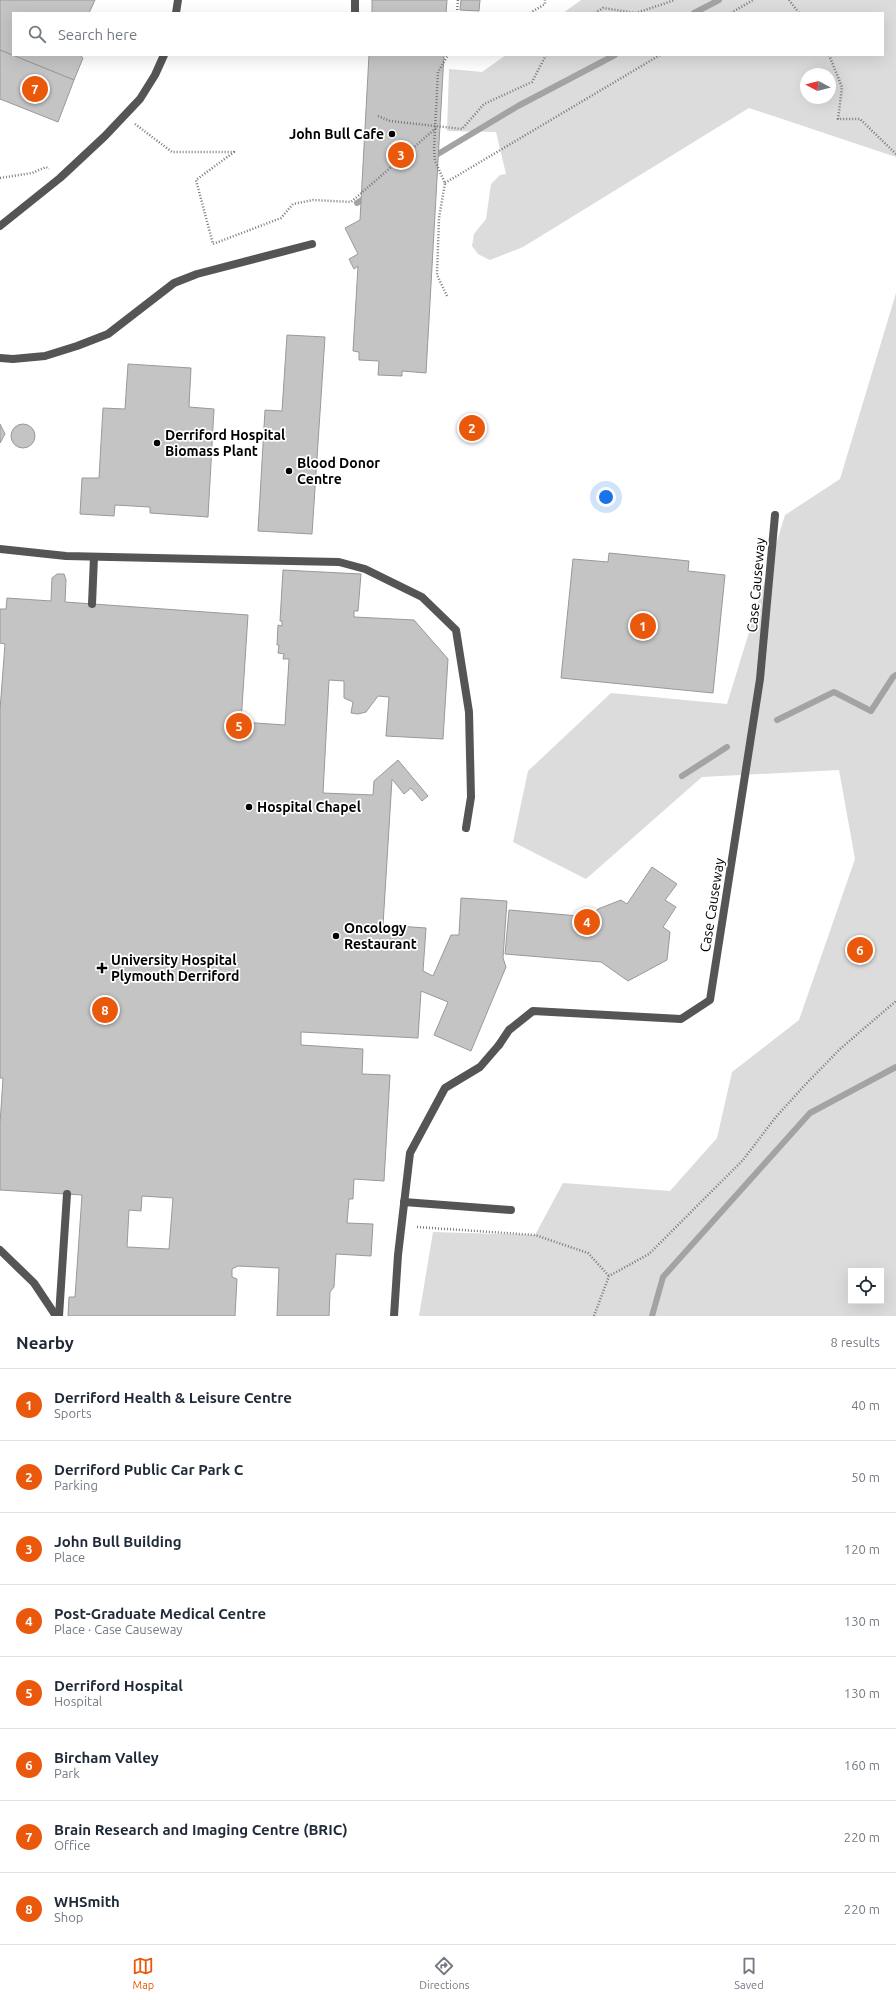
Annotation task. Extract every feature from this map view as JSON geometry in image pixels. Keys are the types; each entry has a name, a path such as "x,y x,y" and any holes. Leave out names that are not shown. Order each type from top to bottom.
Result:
{"street":[{"path":"176,12 178,0"},
{"path":"355,0 355,12"},
{"path":"0,226 60,178 140,99 155,75 164,56"},
{"path":"0,358 13,359 45,356 77,346 108,334 174,283 197,274 312,244"},
{"name":"Case Causeway","path":"404,1202 410,1154 445,1088 480,1067 499,1045 509,1030 533,1011 681,1019 710,1000 760,679 775,515"},
{"path":"0,548 66,556 339,562 365,569 422,597 456,630 469,712 471,797 466,828"},
{"path":"92,604 94,557"},
{"path":"57,1316 67,1194"},
{"path":"394,1316 404,1202 510,1210"},
{"path":"0,1250 34,1283 57,1316"}],"path":[{"path":"457,12 458,0"},
{"path":"532,12 545,4 545,0"},
{"path":"639,12 675,0"},
{"path":"733,12 753,0"},
{"path":"789,0 798,12"},
{"path":"597,12 603,8 629,12"},
{"path":"447,56 438,72 434,150 435,161 445,183 439,218 437,275 447,296"},
{"path":"378,116 390,121 462,129 484,104 532,82 545,56"},
{"path":"445,183 658,56"},
{"path":"829,56 842,87 838,119 860,119 896,154"},
{"path":"123,116 172,152 234,152 196,180 213,244 281,218 293,204 313,200 351,202 436,126"},
{"path":"0,178 32,173 46,167 60,178"},
{"path":"594,1316 609,1276 649,1254 743,1160 775,1118 840,1049 896,1001"},
{"path":"402,1226 536,1235 588,1254 609,1276"}],"shaded area":[{"path":"581,0 896,0 896,157 749,108 523,247 490,260 478,254 472,246 474,234 486,219 491,184 500,175 506,174 496,132 447,131 449,69 482,72 505,56 884,56 884,12 564,12"},
{"path":"896,293 896,1316 419,1316 433,1232 535,1235 563,1183 670,1191 717,1138 732,1072 799,1020 855,859 839,770 702,777 586,879 513,842 528,771 611,693 727,704 785,515 840,479"}],"building":[{"path":"0,0 95,0 89,12 12,12 12,55 0,50"},
{"path":"372,0 447,0 446,12 372,12"},
{"path":"461,0 480,0 479,11 460,10"},
{"path":"0,50 74,80 58,122 0,99"},
{"path":"15,56 81,56 83,58 74,80"},
{"path":"369,56 444,56 426,373 402,371 402,376 378,375 379,361 359,360 359,352 353,351 358,266 354,269 349,259 358,254 345,228 360,220"},
{"name":"Blood Donor Centre","path":"287,335 325,337 312,534 258,531 265,410 282,411"},
{"name":"Derriford Hospital Biomass Plant","path":"128,364 191,368 189,407 214,409 208,517 150,513 150,507 115,505 114,516 80,514 82,478 99,478 103,408 125,409"},
{"path":"0,424 5,434 0,443"},
{"path":"23,424 32,427 35,436 32,445 23,448 14,445 11,436 14,427"},
{"path":"609,553 689,561 688,571 725,575 713,693 561,678 573,559 608,562"},
{"path":"283,570 361,574 358,611 354,611 354,617 414,620 448,659 443,739 386,736 389,697 378,696 366,712 358,714 351,713 353,702 344,698 344,681 329,680 323,793 373,795 374,781 398,760 428,796 422,801 411,788 404,794 392,779 383,925 426,928 423,971 433,976 451,935 459,935 461,898 507,901 503,958 506,967 471,1051 434,1035 448,1002 421,991 418,1038 301,1032 301,1045 363,1049 362,1074 390,1075 384,1181 354,1179 353,1199 349,1199 347,1223 373,1224 371,1256 336,1254 334,1287 330,1292 329,1316 277,1316 279,1268 238,1266 232,1269 232,1277 237,1279 235,1316 68,1316 69,1297 75,1297 82,1195 0,1190 0,1124 3,1078 0,1078 0,710 5,644 0,643 0,609 6,609 7,598 51,601 52,578 57,574 64,574 66,580 65,602 248,615 241,722 285,725 289,659 283,659 284,654 278,653 278,625 282,626 282,621 280,621","holes":["142,1196 173,1198 169,1249 127,1247 129,1210 141,1211"]},
{"path":"652,867 677,884 665,900 676,907 663,927 670,932 667,960 628,981 601,962 505,954 509,910 591,917 598,909 621,900 627,904"}],"waterway":[{"path":"696,12 719,0"},
{"path":"433,157 518,106 613,56"},
{"path":"357,203 368,196"},
{"path":"777,720 834,692 871,711 893,677 896,675"},
{"path":"682,776 727,747"},
{"path":"652,1316 663,1277 810,1113 896,1067"}],"place":[{"name":"Brain Research and Imaging Centre (BRIC)","path":"35,89"},
{"name":"John Bull Cafe","path":"392,134"},
{"name":"John Bull Building","path":"401,155"},
{"name":"Derriford Public Car Park C","path":"472,428"},
{"name":"Derriford Hospital Biomass Plant","path":"157,443"},
{"name":"Blood Donor Centre","path":"289,471"},
{"name":"Derriford Health & Leisure Centre","path":"643,626"},
{"name":"Derriford Hospital","path":"239,726"},
{"name":"Hospital Chapel","path":"249,807"},
{"name":"Post-Graduate Medical Centre","path":"587,922"},
{"name":"Oncology Restaurant","path":"336,936"},
{"name":"Bircham Valley","path":"860,950"},
{"name":"University Hospital Plymouth Derriford","path":"102,968"},
{"name":"WHSmith","path":"105,1010"}]}
